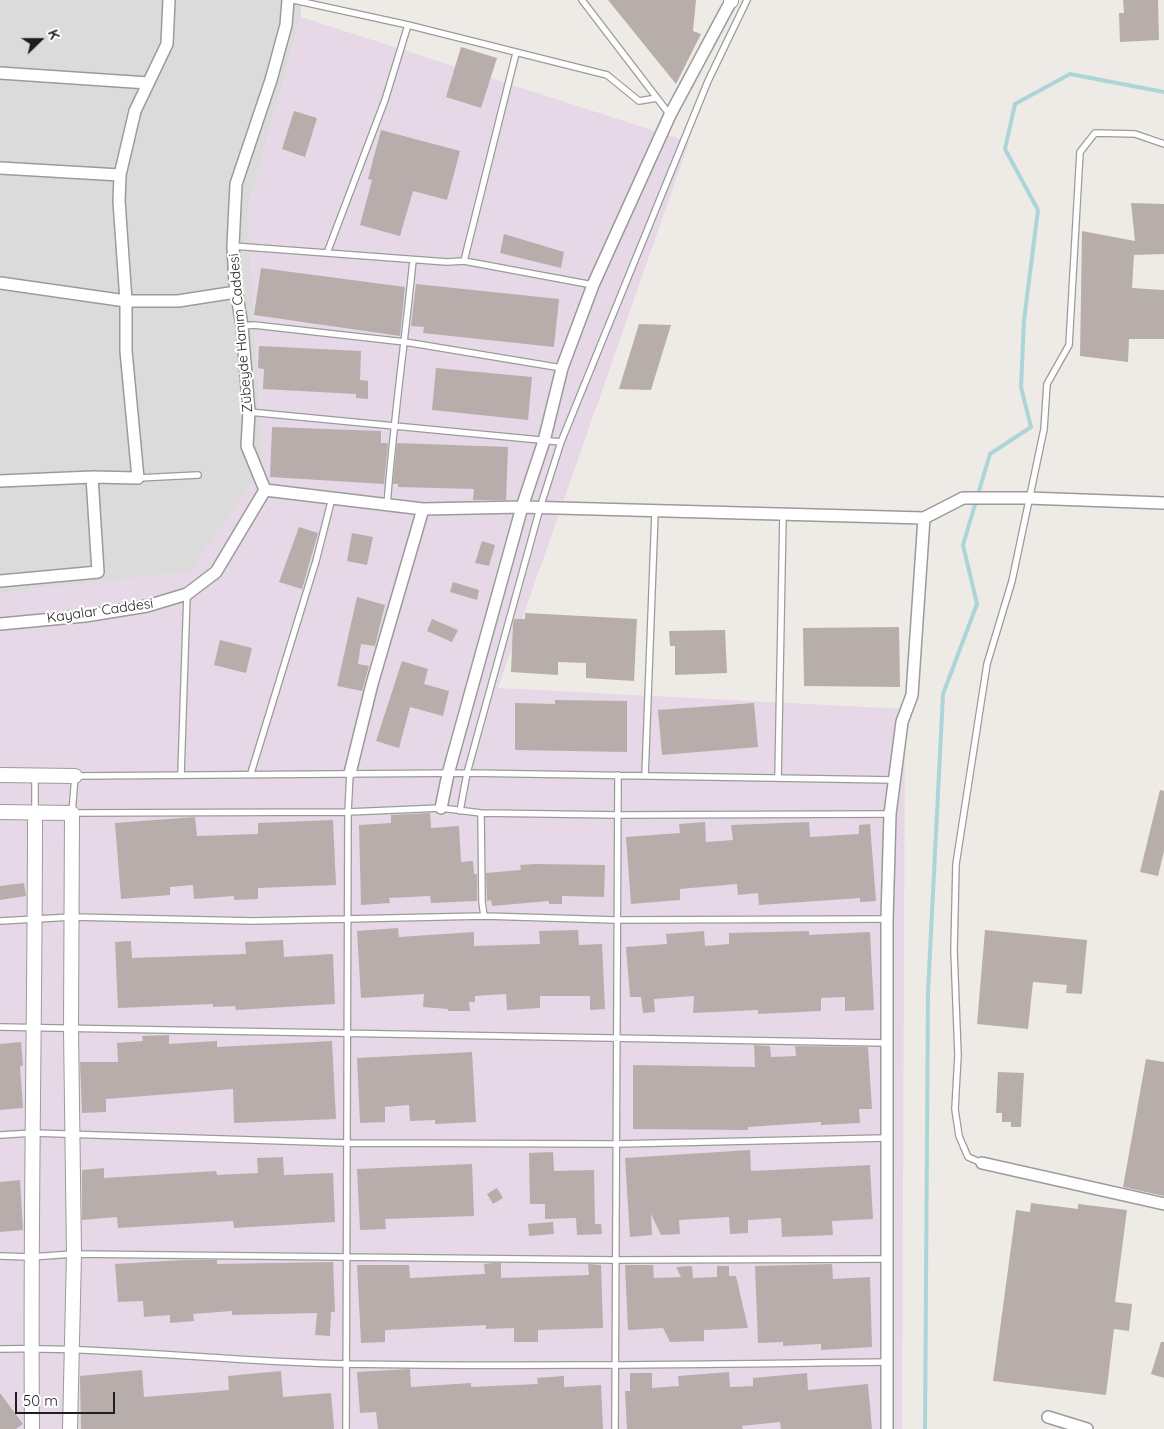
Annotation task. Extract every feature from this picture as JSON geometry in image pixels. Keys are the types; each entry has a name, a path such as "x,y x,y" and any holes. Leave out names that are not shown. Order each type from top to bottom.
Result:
{"street":[{"path":"0,481 92,477 138,478 126,350 126,301 119,201 120,175 135,111 167,44 169,0"},
{"name":"Zübeyde Hanım Caddesi","path":"265,490 247,446 249,412 233,246 236,184 271,80 286,25 288,0"},
{"path":"441,808 448,774 522,507 544,440 562,368 593,285 670,115 731,0"},
{"path":"0,73 148,83"},
{"path":"0,168 120,175"},
{"path":"0,283 126,301 178,301 236,292"},
{"path":"0,581 98,572 92,477"},
{"path":"265,490 423,509 522,507 924,518 963,498 1028,498 1164,503"},
{"name":"Kayalar Caddesi","path":"0,624 85,616 147,606 187,594 216,572 265,490"},
{"path":"350,773 372,684 423,509"},
{"path":"887,1429 885,1259 887,919 890,814 902,722 912,695 924,518"},
{"path":"0,775 74,776"},
{"path":"0,812 72,813 71,1029 74,1254 70,1429"},
{"path":"32,1429 30,1257 35,1028 35,812"},
{"path":"982,1163 1164,1204"},
{"path":"1048,1417 1087,1429"}],"lane":[{"path":"294,0 408,25 607,75 639,101 657,98"},
{"path":"582,0 670,115"},
{"path":"460,810 467,773 540,508 561,442 708,81 747,0"},
{"path":"327,253 385,100 408,25"},
{"path":"464,261 516,53"},
{"path":"982,1163 968,1157 959,1136 955,1108 958,1055 954,951 956,864 987,664 1012,581 1044,428 1047,384 1069,345 1080,152 1095,133 1135,134 1164,144"},
{"path":"233,246 413,260 464,261 593,285"},
{"path":"386,506 393,426 405,342 413,260"},
{"path":"242,326 254,325 405,342 562,368"},
{"path":"249,412 561,442"},
{"path":"138,478 198,475"},
{"path":"251,773 316,561 332,498"},
{"path":"645,776 655,512"},
{"path":"778,778 783,515"},
{"path":"181,774 187,594"},
{"path":"890,814 618,815 481,813 441,808 348,812 72,813 74,776 251,773 467,773 894,780"},
{"path":"346,1429 345,1256 349,920 348,812 350,773"},
{"path":"35,774 35,812"},
{"path":"615,1429 618,775"},
{"path":"481,813 482,902 484,916"},
{"path":"0,920 35,917 72,917 253,921 484,916 616,920 887,919"},
{"path":"0,1028 887,1043"},
{"path":"0,1136 33,1133 346,1143 616,1144 886,1138"},
{"path":"0,1256 30,1257 74,1254 615,1260 885,1259"},
{"path":"0,1349 72,1349 345,1364 614,1365 886,1362"}],"shaded area":[{"path":"0,0 301,0 301,17 248,208 263,467 191,572 0,593"},
{"path":"301,17 689,142 498,688 905,709 902,1429 0,1429 0,593 191,572 263,467 248,208"}],"building":[{"path":"608,0 696,0 693,31 701,34 676,84"},
{"path":"1123,0 1158,0 1159,40 1120,42 1119,13 1124,13"},
{"path":"461,47 497,58 481,108 446,97"},
{"path":"294,111 317,118 305,157 282,149"},
{"path":"381,130 460,151 447,200 413,191 400,236 360,225 372,180 368,179"},
{"path":"1131,203 1164,204 1164,254 1134,255 1132,288 1164,290 1164,339 1129,339 1128,362 1080,356 1082,231 1135,241"},
{"path":"504,234 564,252 561,268 500,253"},
{"path":"261,268 405,287 400,336 254,315"},
{"path":"416,284 559,299 554,347 423,333 424,327 411,326"},
{"path":"639,324 671,325 651,390 619,389"},
{"path":"259,346 361,351 360,380 368,381 368,399 356,398 356,394 263,389 264,369 258,368"},
{"path":"436,368 532,377 528,420 432,410"},
{"path":"272,427 381,431 381,443 388,443 384,484 270,477"},
{"path":"397,443 508,447 506,500 473,500 474,489 398,487 398,484 393,484"},
{"path":"299,527 318,533 302,589 279,582"},
{"path":"352,533 373,537 367,565 347,561"},
{"path":"482,541 495,545 489,566 475,563"},
{"path":"453,582 479,590 477,600 450,592"},
{"path":"357,597 385,605 375,646 361,644 358,664 369,666 362,691 337,686"},
{"path":"525,613 637,619 634,681 586,678 586,663 558,662 558,675 511,672 514,619 525,619"},
{"path":"432,619 458,630 452,642 427,631"},
{"path":"899,627 900,687 804,686 803,628"},
{"path":"725,630 727,673 675,675 675,646 670,646 669,631"},
{"path":"220,640 252,648 246,673 214,665"},
{"path":"402,661 428,669 424,684 449,691 443,716 410,707 399,748 376,741"},
{"path":"555,700 627,701 627,752 515,750 515,703 555,704"},
{"path":"754,703 758,747 662,755 658,710"},
{"path":"1160,790 1164,791 1164,851 1158,876 1140,872"},
{"path":"430,813 431,828 459,826 461,862 473,861 474,874 477,874 477,901 431,903 430,896 389,898 390,903 361,905 359,825 391,823 391,815"},
{"path":"195,817 197,836 258,834 258,823 333,820 336,885 258,888 258,899 234,900 234,896 194,899 193,885 170,887 170,895 121,899 115,823"},
{"path":"705,822 706,842 733,840 731,825 809,822 810,837 859,834 859,825 870,824 876,901 860,902 860,898 759,905 758,893 738,895 737,884 680,889 680,900 631,904 626,837 680,833 679,824"},
{"path":"520,865 605,865 604,897 562,896 562,904 549,904 549,901 492,906 491,900 487,901 486,873 521,870"},
{"path":"24,883 26,896 0,900 0,886"},
{"path":"398,928 399,937 474,932 474,946 540,944 539,931 578,930 579,945 602,944 605,1009 590,1010 590,996 540,996 540,1008 507,1010 506,994 475,996 475,1002 469,1002 470,1011 448,1011 448,1009 423,1007 424,994 361,998 357,931"},
{"path":"985,930 1087,940 1082,994 1066,993 1067,985 1033,982 1028,1029 977,1024"},
{"path":"704,931 705,946 729,944 729,933 809,931 809,935 870,932 874,1010 845,1011 845,997 821,998 821,1011 758,1014 758,1010 693,1013 694,996 654,999 655,1012 643,1013 641,997 630,997 626,947 667,944 666,934"},
{"path":"283,940 284,957 333,954 335,1004 236,1010 235,1006 213,1007 213,1004 118,1008 115,942 131,941 132,958 246,954 245,942"},
{"path":"169,1035 169,1044 217,1041 217,1047 332,1041 336,1119 234,1123 233,1089 106,1099 106,1112 82,1113 80,1062 118,1062 117,1043 143,1041 142,1036"},
{"path":"21,1042 23,1066 20,1066 23,1108 0,1110 0,1044"},
{"path":"754,1045 770,1046 771,1057 796,1056 795,1046 868,1047 872,1109 859,1109 860,1123 821,1125 821,1122 748,1127 748,1130 633,1129 633,1065 755,1067"},
{"path":"472,1052 476,1122 435,1124 435,1120 410,1121 409,1105 385,1107 385,1122 360,1123 357,1058"},
{"path":"1146,1059 1164,1062 1164,1196 1123,1187"},
{"path":"998,1072 1024,1073 1021,1127 1011,1127 1011,1122 1002,1122 1002,1113 996,1113"},
{"path":"750,1150 751,1171 870,1165 873,1219 832,1221 833,1235 782,1237 781,1218 748,1220 748,1233 730,1234 729,1217 679,1220 680,1234 661,1235 651,1214 652,1235 630,1237 625,1158"},
{"path":"553,1152 554,1171 594,1170 595,1224 601,1224 602,1234 577,1235 576,1218 545,1219 545,1204 530,1204 529,1153"},
{"path":"283,1157 284,1175 333,1173 335,1222 234,1228 233,1221 118,1228 117,1217 82,1220 82,1170 104,1168 104,1178 216,1171 217,1175 258,1173 257,1158"},
{"path":"472,1164 474,1216 385,1219 386,1229 360,1230 357,1169"},
{"path":"20,1180 23,1230 0,1232 0,1182"},
{"path":"497,1188 503,1198 493,1204 487,1194"},
{"path":"1031,1203 1078,1209 1078,1204 1127,1210 1115,1302 1132,1304 1129,1331 1114,1329 1106,1395 993,1381 1016,1210 1030,1212"},
{"path":"553,1222 554,1234 529,1236 528,1224"},
{"path":"217,1260 217,1264 333,1262 335,1312 331,1312 330,1336 315,1335 317,1313 232,1315 232,1311 193,1314 194,1321 170,1323 170,1315 144,1317 143,1301 118,1302 115,1264"},
{"path":"501,1263 501,1278 589,1275 588,1264 601,1265 603,1328 538,1330 538,1342 514,1342 514,1328 486,1329 486,1325 385,1330 385,1342 361,1343 357,1265 409,1265 410,1278 485,1274 484,1264"},
{"path":"832,1264 833,1279 870,1277 872,1347 821,1350 821,1344 783,1346 783,1342 758,1343 755,1266"},
{"path":"625,1265 653,1265 654,1278 681,1277 676,1267 692,1266 693,1278 717,1277 717,1266 729,1266 729,1276 736,1276 748,1328 704,1330 704,1341 670,1342 663,1328 628,1330"},
{"path":"1161,1342 1164,1342 1164,1378 1151,1374"},
{"path":"410,1369 411,1387 471,1383 471,1387 538,1384 537,1378 564,1376 564,1387 601,1385 603,1429 378,1429 376,1412 360,1413 357,1372"},
{"path":"142,1370 144,1397 229,1390 228,1376 281,1371 283,1397 331,1393 334,1429 81,1429 80,1376"},
{"path":"729,1372 730,1387 753,1386 753,1378 807,1373 808,1390 868,1384 872,1429 781,1429 780,1422 742,1426 743,1429 627,1429 625,1391 630,1391 630,1373 652,1373 652,1388 679,1386 678,1376"},
{"path":"0,1393 23,1424 16,1429 0,1429"}],"waterway":[{"path":"925,1429 928,992 943,694 977,604 963,545 990,454 1031,427 1021,387 1024,320 1038,210 1005,149 1015,104 1070,74 1164,92"}]}
